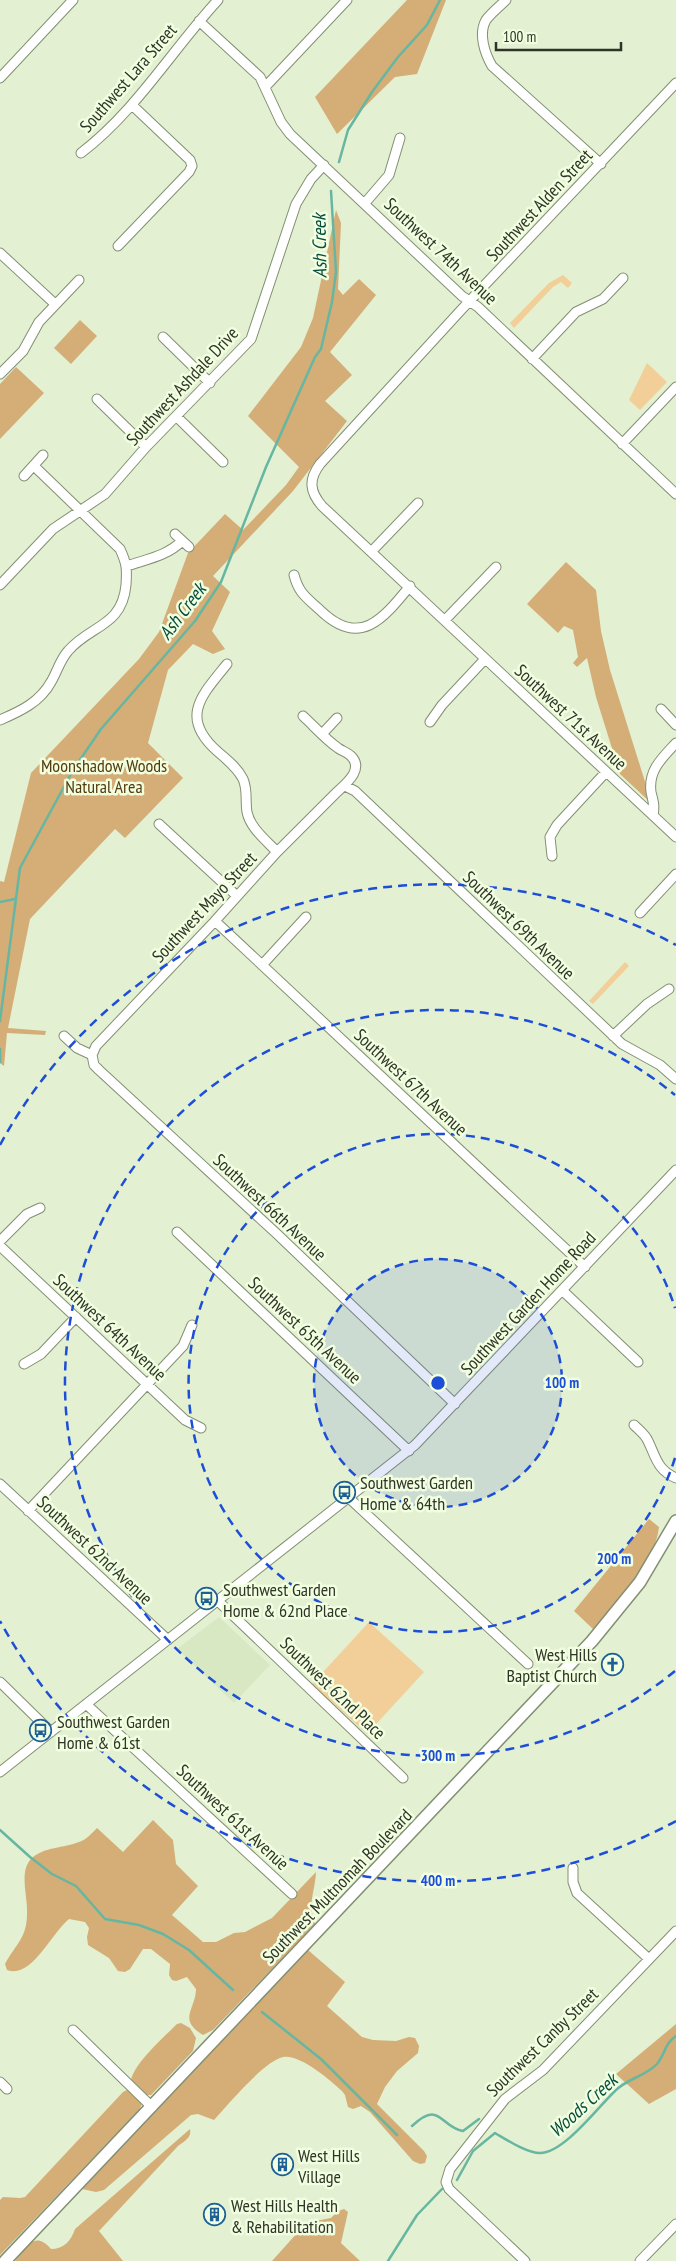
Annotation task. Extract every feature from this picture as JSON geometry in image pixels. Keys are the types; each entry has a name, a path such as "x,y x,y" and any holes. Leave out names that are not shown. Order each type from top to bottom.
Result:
{"main road":[{"name":"Southwest Multnomah Boulevard","path":"5,2261 607,1625 640,1582 676,1521"}],"street":[{"path":"0,78 73,0"},
{"name":"Southwest Lara Street","path":"81,153 95,143 132,105 218,0"},
{"path":"266,86 347,0"},
{"path":"506,0 486,21 483,36 484,48 492,66 601,164"},
{"name":"Southwest 74th Avenue","path":"199,21 260,77 285,128 676,494"},
{"name":"Southwest Alden Street","path":"311,484 320,464 676,83"},
{"path":"118,246 189,172 192,166 190,160 132,105"},
{"path":"365,203 389,175 400,138"},
{"name":"Southwest Ashdale Drive","path":"0,585 53,529 79,510 106,494 146,447 251,339 296,204 311,179 324,165"},
{"path":"0,253 55,304"},
{"path":"532,359 576,312 603,298 623,278"},
{"path":"0,374 23,351 39,322 79,280"},
{"path":"163,338 210,383"},
{"path":"622,444 676,387"},
{"path":"97,399 146,447"},
{"path":"177,417 223,462"},
{"path":"24,476 43,455"},
{"path":"0,720 26,708 39,698 50,683 64,655 75,643 108,621 120,610 125,591 127,566 120,549 34,466"},
{"name":"Southwest 71st Avenue","path":"311,484 312,491 322,506 410,586 485,659 676,837"},
{"path":"372,552 418,503"},
{"path":"127,566 186,544 175,534"},
{"path":"445,620 496,568"},
{"path":"294,575 298,589 326,616 338,625 353,629 368,627 376,622 410,586"},
{"path":"430,722 442,705 485,659"},
{"path":"227,664 201,696 196,715 199,731 238,770 247,792 247,813 252,824 277,852"},
{"path":"661,709 676,725"},
{"path":"303,716 354,760 355,771 346,786"},
{"path":"323,733 337,718"},
{"path":"653,815 655,808 652,778 659,761 676,744"},
{"path":"552,856 550,837 557,825 606,772"},
{"name":"Southwest Mayo Street","path":"92,1055 100,1042 215,921 277,852 335,794 346,786"},
{"name":"Southwest 69th Avenue","path":"346,786 354,791 437,868 613,1036 628,1049 660,1066 676,1079"},
{"path":"158,824 237,896"},
{"path":"640,913 676,874"},
{"path":"262,965 306,916"},
{"name":"Southwest 67th Avenue","path":"215,921 585,1268"},
{"path":"613,1036 647,1004 669,989"},
{"name":"Southwest 66th Avenue","path":"64,1036 77,1048 92,1055 94,1065 99,1070 277,1234 455,1404"},
{"name":"Southwest Garden Home Road","path":"0,1772 409,1451 585,1268 676,1170"},
{"path":"0,1241 26,1214 40,1208"},
{"name":"Southwest 65th Avenue","path":"178,1232 409,1451"},
{"name":"Southwest 64th Avenue","path":"0,1246 185,1420 201,1428"},
{"path":"562,1291 638,1362"},
{"path":"24,1364 41,1354 76,1317"},
{"path":"28,1511 183,1346 192,1325"},
{"path":"634,1425 648,1441 654,1457 662,1469 676,1478"},
{"name":"Southwest 62nd Avenue","path":"0,1484 168,1640"},
{"path":"349,1498 528,1664"},
{"name":"Southwest 62nd Place","path":"218,1601 404,1778"},
{"path":"0,1682 51,1732"},
{"name":"Southwest 61st Avenue","path":"86,1704 292,1894"},
{"path":"573,1868 573,1882 577,1893 649,1958"},
{"name":"Southwest Canby Street","path":"525,2261 454,2195 446,2182 448,2174 455,2161 505,2099 543,2070 649,1958 675,1934"},
{"path":"73,2030 152,2107"},
{"path":"0,2082 7,2089"},
{"path":"640,2261 676,2224"}],"shaded area":[{"path":"563,275 572,283 568,288 561,282 553,287 514,328 510,323 549,283"},
{"path":"647,363 667,382 640,410 629,400"},
{"path":"625,962 629,966 593,1004 589,1001"},
{"path":"219,1617 270,1665 234,1703 177,1649"},
{"path":"369,1622 424,1672 367,1734 312,1684"}],"green space":[{"path":"407,0 446,0 417,74 395,77 337,134 315,97"},
{"name":"Moonshadow Woods Natural Area","path":"336,210 341,223 338,289 343,295 359,279 376,295 330,352 352,375 325,401 347,421 293,491 213,576 230,592 212,631 225,649 213,654 193,644 168,670 148,743 183,778 125,838 115,829 30,919 8,1028 46,1031 45,1035 7,1033 4,1066 0,1063 0,881 4,882 31,773 139,659 159,632 188,553 225,514 243,530 286,485 299,467 248,416 301,347 313,318"},
{"path":"80,320 97,336 71,364 54,348"},
{"path":"16,367 44,393 0,439 0,384"},
{"path":"566,562 596,590 601,631 610,670 652,804 620,774 596,697 587,658 577,667 573,663 578,657 573,630 564,626 558,633 527,604"},
{"path":"649,1519 659,1527 650,1555 634,1582 593,1629 574,1611"},
{"path":"153,1820 173,1840 176,1864 198,1886 172,1915 203,1942 216,1942 234,1933 245,1932 272,1918 316,1872 312,1904 315,1924 213,2030 203,2035 195,2029 189,2019 196,1989 187,1977 176,1981 172,1980 169,1975 170,1964 151,1949 143,1949 130,1969 125,1972 118,1971 109,1958 88,1945 89,1928 85,1922 69,1919 41,1953 25,1968 16,1971 7,1970 5,1964 21,1939 26,1927 25,1875 28,1863 32,1858 42,1852 82,1841 97,1828 123,1852"},
{"path":"308,1950 345,1982 327,2006 362,2037 373,2040 396,2041 409,2037 415,2038 419,2046 418,2053 397,2071 385,2087 377,2104 424,2151 427,2156 425,2163 420,2164 413,2161 370,2112 361,2106 353,2109 348,2107 342,2091 323,2075 298,2060 283,2057 266,2066 214,2120 198,2114 191,2115 104,2190 96,2192 82,2189"},
{"path":"181,2023 190,2028 196,2038 193,2051 151,2095 147,2095 131,2082 132,2075 142,2060 177,2024"},
{"path":"676,2024 676,2089 649,2104 616,2074"},
{"path":"129,2089 142,2100 139,2110 0,2255 0,2200 3,2197 25,2197 123,2092"},
{"path":"190,2129 190,2135 187,2139 178,2146 99,2231 123,2261 15,2261 27,2246 35,2241 45,2243 51,2249 60,2248 66,2244 75,2229"},
{"path":"344,2209 348,2212 341,2243 360,2261 272,2261 298,2232 310,2222 331,2218 338,2211"}],"waterway":[{"name":"Ash Creek","path":"339,162 348,130 372,92 398,57 427,25 440,0"},
{"name":"Ash Creek","path":"0,1021 20,868 73,770 101,729 195,621 221,582 266,467 315,357 321,349 332,302 336,272 331,191"},
{"path":"0,902 15,899"},
{"name":"Ash Creek","path":"0,1049 0,1062"},
{"path":"0,1830 52,1874 76,1886 105,1919 139,1925 163,1934 189,1950 233,1990"},
{"path":"262,2012 321,2059 397,2135"},
{"name":"Woods Creek","path":"457,2180 473,2151 495,2133 529,2151 540,2153 559,2146 570,2138 620,2087 647,2072 657,2064 667,2045 676,2036"},
{"path":"412,2126 421,2118 434,2115 455,2129 463,2131 479,2119"},
{"name":"Woods Creek","path":"388,2261 417,2215 442,2189"}],"place":[{"name":"Southwest Garden Home & 64th","path":"344,1492"},
{"name":"Southwest Garden Home & 62nd Place","path":"207,1599"},
{"name":"West Hills Baptist Church","path":"613,1664"},
{"name":"Southwest Garden Home & 61st","path":"41,1731"},
{"name":"West Hills Village","path":"282,2165"},
{"name":"West Hills Health & Rehabilitation","path":"215,2215"}]}
